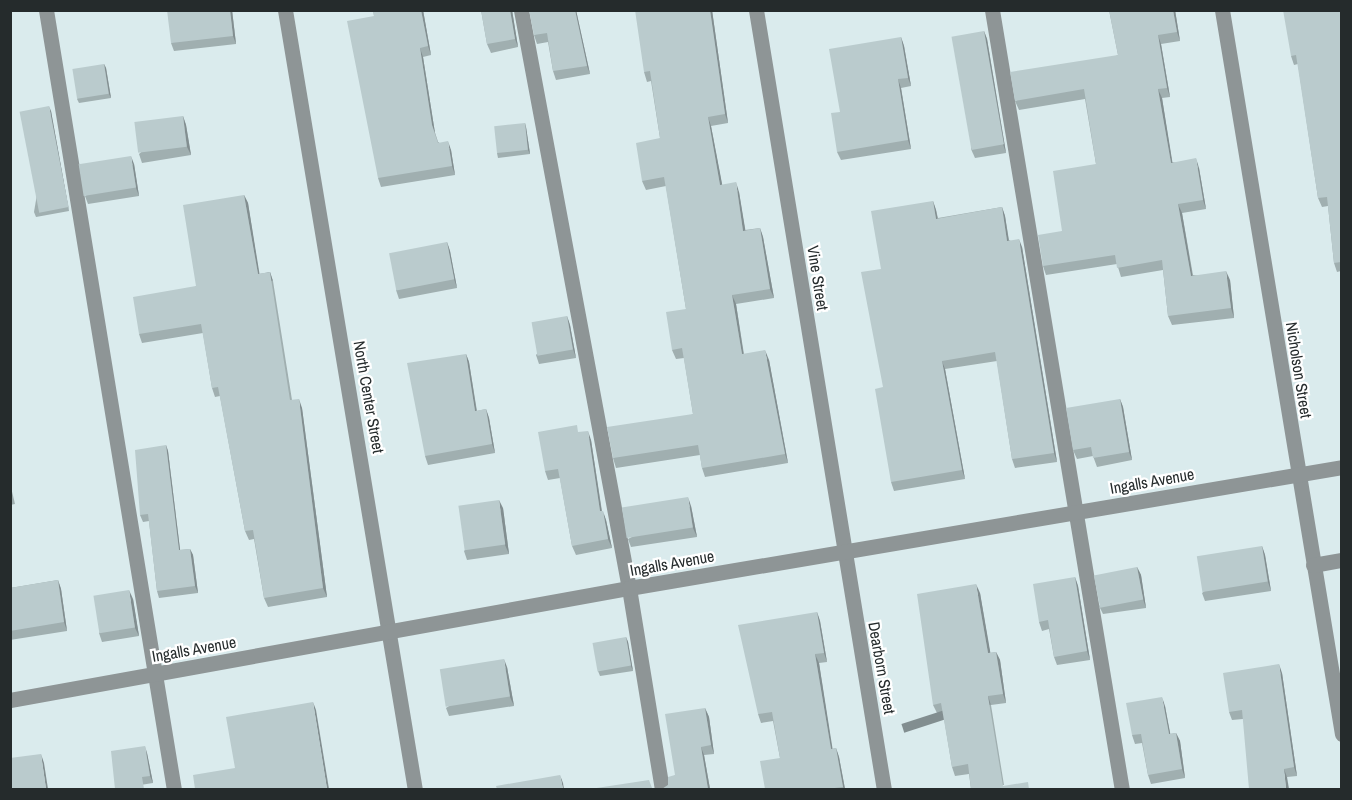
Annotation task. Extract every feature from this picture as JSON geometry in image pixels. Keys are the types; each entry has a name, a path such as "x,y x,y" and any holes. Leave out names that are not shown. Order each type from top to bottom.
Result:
{"street":[{"path":"46,10 174,789"},
{"name":"North Center Street","path":"285,10 415,789"},
{"path":"522,10 629,588 662,789"},
{"name":"Vine Street","path":"756,10 844,552"},
{"path":"992,10 1122,789"},
{"name":"Nicholson Street","path":"1222,10 1313,565 1335,656 1341,734"},
{"name":"Ingalls Avenue","path":"10,700 629,588 1341,467"},
{"name":"Dearborn Street","path":"844,552 884,789"},
{"path":"1313,565 1341,560"}],"building":[{"path":"167,10 230,10 233,36 171,43"},
{"path":"373,10 421,10 428,46 420,48 432,125 438,143 448,141 452,166 378,178 347,21 374,16"},
{"path":"481,10 510,10 515,39 487,44"},
{"path":"529,10 575,10 587,66 553,71 547,33 534,35"},
{"path":"635,10 710,10 725,114 708,117 720,185 736,182 743,231 760,228 770,289 732,295 742,354 765,350 785,454 702,468 698,445 613,458 607,427 693,414 682,348 672,350 666,312 686,309 664,177 642,181 636,143 660,138 650,71 644,72"},
{"path":"1109,10 1173,10 1177,32 1158,35 1167,88 1158,89 1171,163 1196,158 1203,200 1178,204 1191,276 1226,271 1231,308 1168,316 1162,260 1117,268 1115,255 1043,266 1038,235 1062,231 1053,171 1096,164 1084,89 1015,101 1010,72 1118,55"},
{"path":"1283,10 1341,10 1341,262 1334,263 1327,197 1318,198 1296,55 1291,56"},
{"path":"984,31 1004,144 971,150 952,37"},
{"path":"901,37 908,78 898,79 908,140 837,152 831,113 840,112 829,49"},
{"path":"104,64 109,94 77,99 72,69"},
{"path":"49,106 69,207 39,213 20,112"},
{"path":"183,116 187,147 138,153 134,122"},
{"path":"525,123 528,150 497,153 494,126"},
{"path":"131,156 136,188 84,196 79,164"},
{"path":"244,195 258,274 270,272 290,400 299,399 323,588 264,598 253,530 245,531 218,387 212,388 201,324 139,334 133,297 196,286 183,205"},
{"path":"933,201 936,219 1002,207 1007,241 1019,239 1054,453 1012,459 995,352 942,361 962,470 891,482 875,389 883,387 861,272 881,269 871,211"},
{"path":"447,242 454,279 396,291 389,253"},
{"path":"567,316 573,349 537,356 532,322"},
{"path":"466,354 475,411 486,409 492,444 425,456 407,363"},
{"path":"1120,399 1129,452 1093,458 1091,447 1073,450 1066,408"},
{"path":"577,425 578,432 588,431 600,511 603,511 608,539 572,546 558,469 545,471 538,432"},
{"path":"166,445 179,550 190,549 195,586 157,591 148,514 140,515 135,450"},
{"path":"688,497 693,528 627,538 622,507"},
{"path":"499,500 505,545 465,550 458,506"},
{"path":"1262,546 1268,582 1202,592 1197,556"},
{"path":"1137,567 1143,599 1100,608 1094,575"},
{"path":"1075,577 1087,651 1054,657 1048,620 1039,622 1033,584"},
{"path":"58,580 64,622 10,631 10,588"},
{"path":"976,584 988,653 996,652 1003,694 988,696 1003,786 1028,782 1029,789 971,789 968,764 952,767 941,703 933,705 917,594"},
{"path":"129,590 135,628 99,633 93,596"},
{"path":"817,612 824,653 815,654 831,749 836,748 843,787 765,789 760,761 780,758 772,712 758,714 738,625"},
{"path":"626,637 631,666 598,671 593,643"},
{"path":"504,659 510,697 446,707 440,669"},
{"path":"1279,664 1294,767 1284,769 1286,789 1249,789 1242,710 1229,712 1223,673"},
{"path":"1162,697 1169,734 1176,733 1182,769 1148,775 1141,734 1132,735 1126,703"},
{"path":"313,702 327,789 195,789 193,775 235,768 226,717"},
{"path":"705,708 711,745 701,747 708,789 662,789 668,785 668,777 675,775 665,714"},
{"path":"145,746 150,776 142,777 144,789 115,789 111,751"},
{"path":"41,754 46,789 10,789 10,758"},
{"path":"560,775 563,789 497,789 496,786"},
{"path":"649,780 652,788 657,789 590,789"}]}
